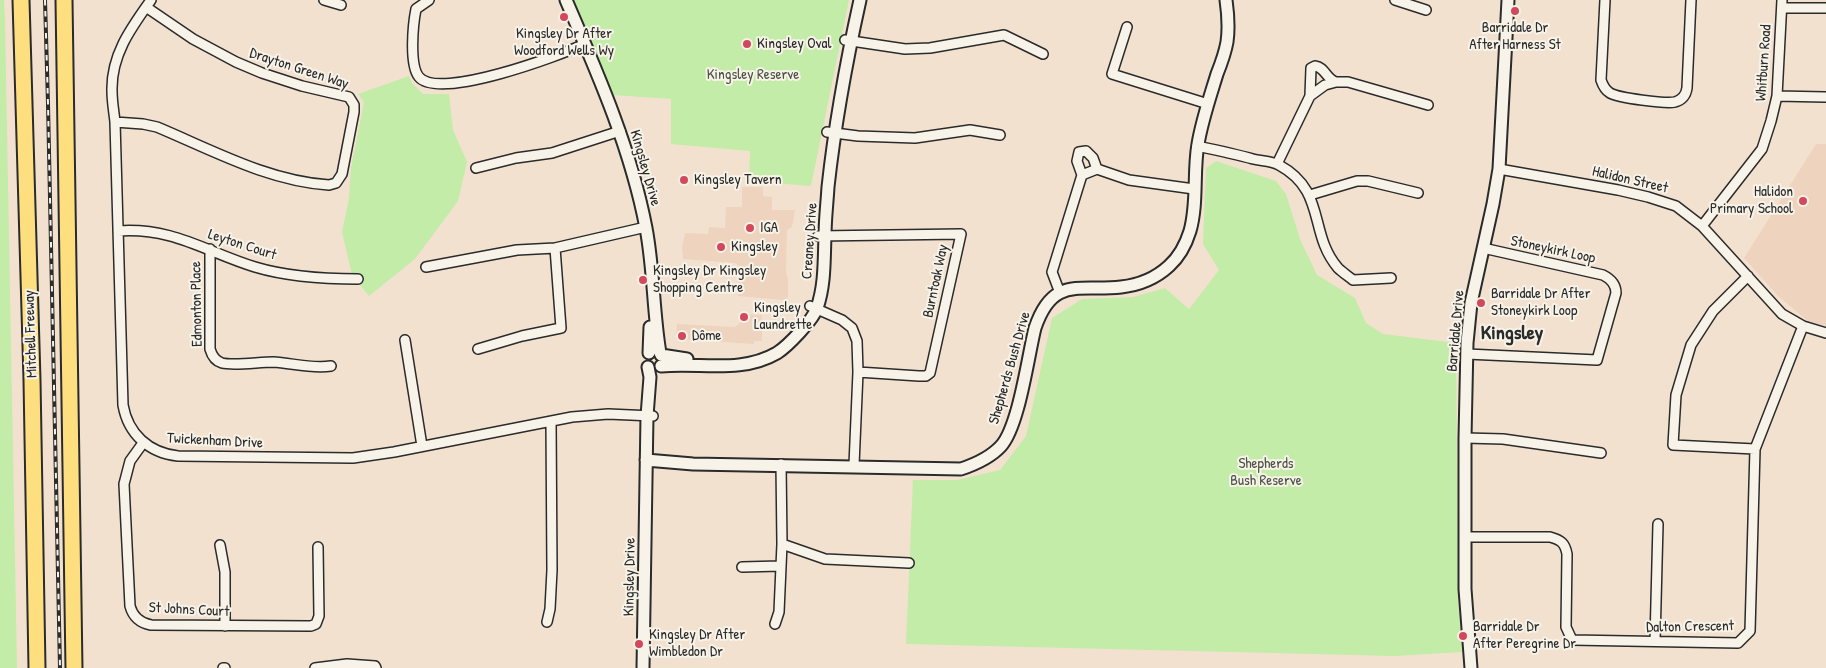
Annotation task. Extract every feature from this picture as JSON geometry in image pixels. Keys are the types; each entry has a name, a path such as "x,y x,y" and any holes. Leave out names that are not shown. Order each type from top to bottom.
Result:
{"highway":[{"name":"Mitchell Freeway","path":"21,0 32,380 37,668"},
{"path":"64,0 74,668"}],"street":[{"path":"324,0 341,5"},
{"path":"429,0 416,9 413,50 416,72 423,80 430,83 457,83 481,78 533,64 582,45"},
{"name":"Kingsley Drive","path":"560,0 582,45"},
{"name":"Kingsley Drive","path":"566,0 632,169 654,284 656,382 650,416 643,668"},
{"name":"Creaney Drive","path":"656,360 684,364 737,366 758,361 777,353 790,343 813,308 823,284 821,236 830,132 854,0"},
{"name":"Creaney Drive","path":"848,41 860,0"},
{"path":"1097,169 1093,158 1086,152 1079,152 1077,161 1082,176 1052,272 1060,293 1078,287 1119,288 1148,280 1163,271 1177,258 1184,248 1191,225 1194,168 1198,146 1208,104 1227,42 1226,0"},
{"path":"1396,0 1426,10"},
{"name":"Barridale Drive","path":"1502,169 1508,0"},
{"name":"Barridale Drive","path":"1471,668 1465,589 1471,303 1486,249 1493,204 1502,169 1511,88 1513,0"},
{"path":"1605,0 1601,80 1603,86 1606,90 1617,96 1667,102 1680,100 1686,93 1692,0"},
{"name":"Drayton Green Way","path":"115,122 157,127 254,168 298,180 329,185 336,183 342,174 354,112 354,105 349,98 302,86 236,62 193,39 149,3"},
{"name":"Twickenham Drive","path":"149,3 128,32 117,58 112,85 115,122 123,405 130,426 144,442 155,450 168,454 347,458 394,452 588,415 650,416"},
{"path":"1782,4 1826,8"},
{"name":"Whitburn Road","path":"1702,226 1762,149 1778,96 1782,4"},
{"path":"1127,27 1112,74 1208,104"},
{"path":"848,41 905,49 930,48 1004,35 1042,54"},
{"path":"1277,164 1310,96 1312,89 1311,68 1314,66 1322,68 1331,80 1336,82"},
{"path":"1310,96 1325,85 1336,82 1348,82 1428,105"},
{"path":"1778,96 1825,97"},
{"path":"830,132 858,136 915,138 970,130 1000,135"},
{"path":"476,168 516,158 552,153 617,133"},
{"path":"1198,146 1277,164 1294,175 1310,195 1321,234 1330,256 1338,268 1353,280 1391,278"},
{"path":"1082,176 1097,169 1129,180 1194,189"},
{"name":"Halidon Street","path":"1502,169 1648,196 1676,206 1702,226 1782,314 1803,326 1826,333"},
{"path":"1310,195 1357,180 1418,192"},
{"path":"426,268 517,250 555,248 643,228"},
{"name":"Leyton Court","path":"118,231 163,233 249,265 266,269 337,279 358,279"},
{"name":"Burntoak Way","path":"821,236 961,234 930,372 926,376 858,372"},
{"path":"478,349 522,336 561,328 555,248"},
{"name":"Stoneykirk Loop","path":"1470,354 1597,360 1616,293 1616,287 1613,282 1603,275 1486,249"},
{"name":"Edmonton Place","path":"210,250 210,349 213,358 221,363 271,362 308,367 331,366"},
{"path":"1748,276 1713,311 1691,345 1676,395 1673,445 1755,449"},
{"name":"Shepherds Bush Drive","path":"649,463 685,466 693,464 781,464 961,469 977,464 991,455 1002,444 1013,425 1035,328 1044,307 1060,293"},
{"path":"813,308 842,320 852,328 857,341 858,372 854,465"},
{"name":"Dalton Crescent","path":"1467,536 1550,537 1558,540 1566,547 1566,627 1572,640 1738,643 1750,631 1755,449 1803,326"},
{"path":"406,340 422,446"},
{"path":"547,622 550,609 552,570 551,421"},
{"path":"1468,438 1502,439 1601,453"},
{"name":"St Johns Court","path":"144,442 130,461 124,484 130,602 132,613 139,621 148,625 308,627 316,624 319,616 318,547"},
{"name":"Kingsley Drive","path":"649,463 649,668"},
{"path":"774,624 779,612 782,544 781,464"},
{"path":"1655,641 1658,524"},
{"name":"Barridale Drive","path":"1467,536 1477,668"},
{"path":"782,544 825,559 909,563"},
{"path":"220,545 225,572 225,626"},
{"path":"742,566 780,566"},
{"path":"315,668 347,664 374,666 376,668"}],"shaded area":[{"name":"Halidon Primary School","path":"1816,144 1826,144 1826,326 1809,322 1778,296 1744,258"},
{"path":"742,187 763,187 763,196 772,197 772,210 795,210 792,227 787,230 786,272 788,297 784,300 738,296 739,266 735,263 683,259 682,247 685,233 708,234 709,227 725,228 726,207 742,207"},
{"path":"741,314 762,315 762,341 754,341 754,344 676,339 677,324 735,327 740,323"}],"green space":[{"path":"0,0 4,0 5,22 17,668 0,668"},
{"name":"Kingsley Reserve","path":"573,0 849,0 811,186 749,181 750,151 671,144 671,99 612,95"},
{"path":"409,76 412,83 423,94 449,94 453,130 467,162 458,201 415,259 369,296 352,275 342,232 349,198 351,168 364,102 358,94"},
{"name":"Shepherds Bush Reserve","path":"1216,161 1276,181 1286,194 1300,239 1317,275 1355,298 1366,323 1383,334 1456,343 1458,598 1463,652 1394,656 906,644 913,480 957,480 1000,470 1026,436 1052,318 1082,299 1133,297 1165,288 1189,309 1219,270 1203,244 1206,168"}],"railway":[{"path":"45,0 60,668"}],"place":[{"name":"Barridale Dr After Harness St","path":"1515,11"},
{"name":"Kingsley Dr After Woodford Wells Wy","path":"564,17"},
{"name":"Kingsley Oval","path":"747,44"},
{"name":"Kingsley Tavern","path":"684,180"},
{"name":"Halidon Primary School","path":"1803,201"},
{"name":"IGA","path":"750,228"},
{"name":"Kingsley","path":"721,247"},
{"name":"Kingsley Dr Kingsley Shopping Centre","path":"643,280"},
{"name":"Barridale Dr After Stoneykirk Loop","path":"1481,303"},
{"name":"Kingsley Laundrette","path":"744,317"},
{"name":"Dôme","path":"682,336"},
{"name":"Barridale Dr After Peregrine Dr","path":"1463,636"},
{"name":"Kingsley Dr After Wimbledon Dr","path":"639,644"}],"district":[{"name":"Kingsley","path":"1512,334"}]}
